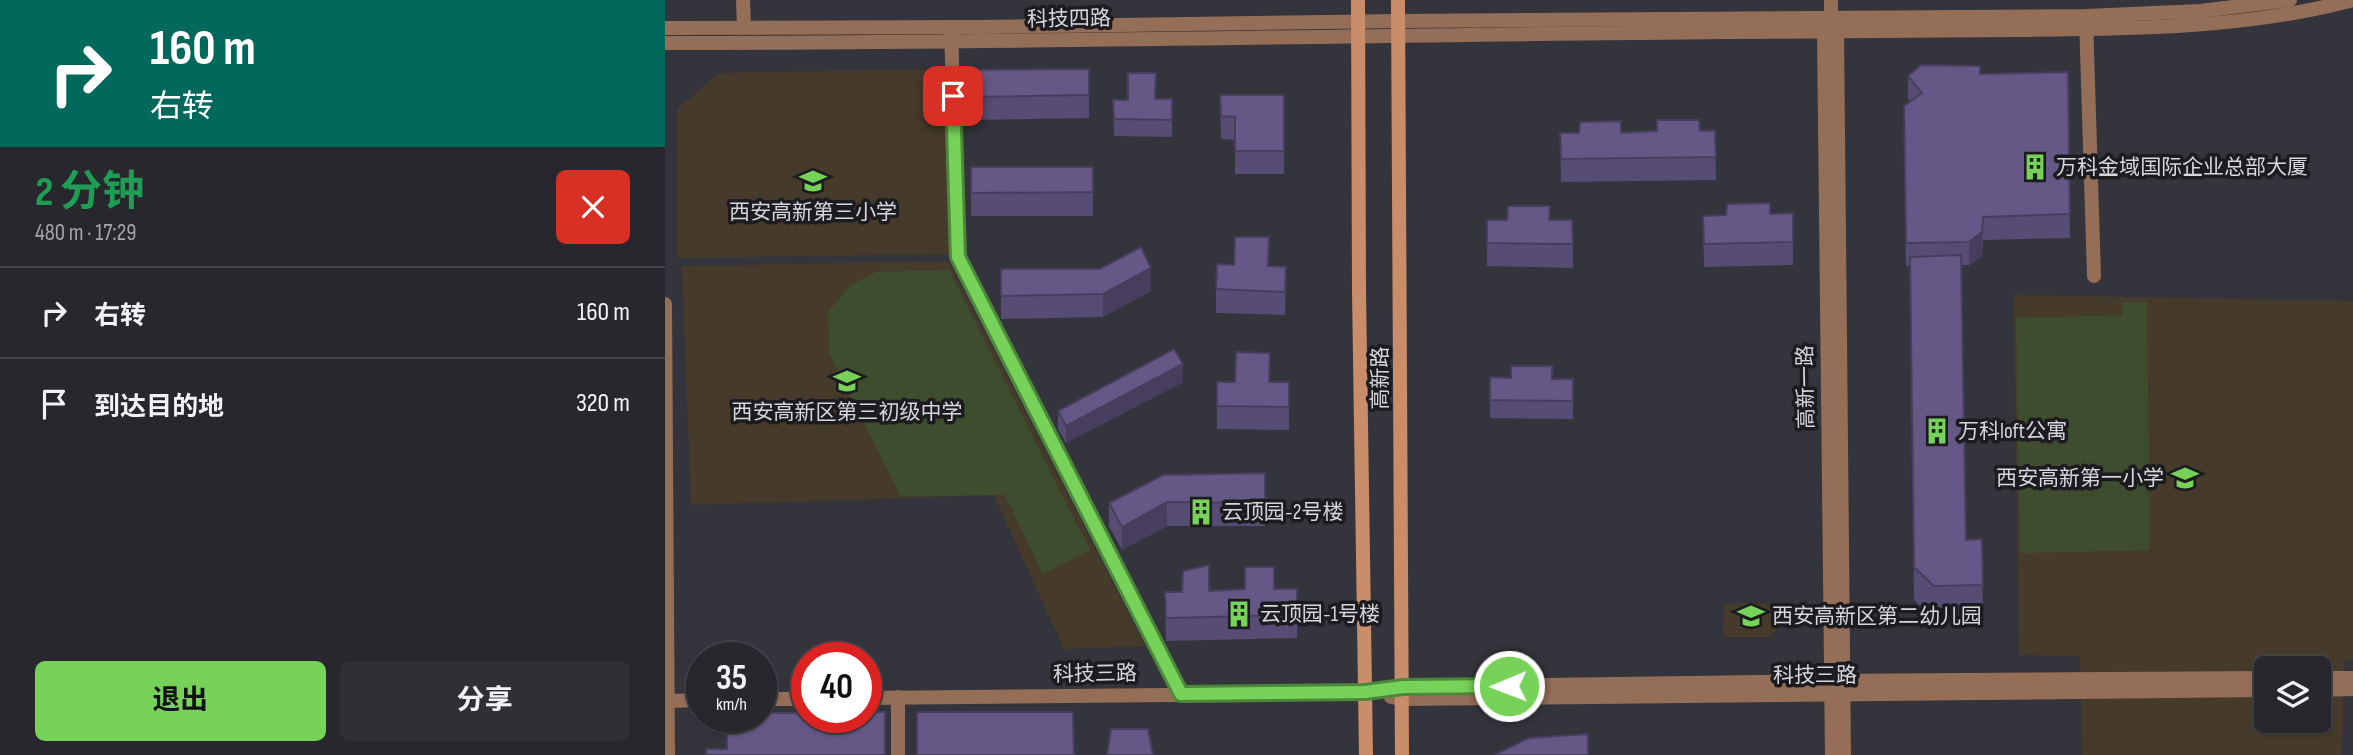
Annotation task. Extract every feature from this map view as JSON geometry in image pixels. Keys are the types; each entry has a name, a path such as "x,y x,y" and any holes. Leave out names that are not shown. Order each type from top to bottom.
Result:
{"main road":[{"name":"高新路","path":"1358,0 1366,755"},
{"name":"高新路","path":"1398,0 1402,755"}],"street":[{"path":"743,0 744,27"},
{"name":"高新一路","path":"1831,0 1837,689 1832,755"},
{"name":"科技四路","path":"2086,23 2290,0"},
{"name":"科技四路","path":"665,43 952,35 1398,28 1831,27 2239,21 2333,6 2353,0"},
{"path":"2086,23 2094,276"},
{"name":"科技四路","path":"665,27 744,27 952,35"},
{"path":"952,35 958,257 1181,694"},
{"path":"665,304 666,701 669,755"},
{"name":"科技三路","path":"1837,689 2254,678"},
{"path":"2331,678 2353,678"},
{"name":"高新一路","path":"1837,689 1844,755"},
{"name":"科技三路","path":"882,698 1837,689 2254,691"},
{"path":"2331,690 2353,690"},
{"path":"898,697 898,755"},
{"path":"666,701 686,700"}],"shaded area":[{"name":"西安高新第三小学","path":"945,69 950,254 677,258 677,109 719,73"},
{"name":"西安高新区第三初级中学","path":"948,261 1145,646 1064,649 994,495 691,505 682,266"},
{"name":"西安高新第一小学","path":"2014,295 2353,301 2353,660 2344,661 2342,755 2082,755 2080,656 2019,655"},
{"name":"西安高新区第二幼儿园","path":"1778,603 1779,627 1771,637 1723,637 1724,604"}],"green space":[{"path":"949,270 1090,550 1043,574 1005,495 901,496 829,352 828,312 851,285 876,272"},
{"path":"2123,302 2147,302 2150,550 2020,553 2016,318 2122,315"}],"building":[{"path":"1921,65 1980,66 1980,74 2068,72 2070,214 1983,217 1982,232 1969,242 1906,243 1904,106 1922,93 1908,76"},
{"path":"1089,69 1089,95 969,97 969,70"},
{"path":"1128,73 1156,73 1155,99 1172,99 1172,120 1114,119 1113,100 1128,100"},
{"path":"1220,95 1284,95 1284,151 1235,151 1235,117 1221,116"},
{"path":"1657,120 1699,120 1700,131 1715,130 1716,157 1561,159 1560,133 1579,133 1580,122 1621,121 1621,133 1657,131"},
{"path":"971,167 1093,167 1093,192 971,193"},
{"path":"1770,203 1770,214 1793,213 1793,242 1704,244 1703,216 1726,215 1727,204"},
{"path":"1508,206 1550,206 1549,220 1572,220 1573,244 1487,243 1487,220 1507,220"},
{"path":"1235,237 1269,237 1268,266 1286,267 1285,292 1216,289 1217,264 1234,265"},
{"path":"1141,247 1151,268 1103,294 1001,296 1001,269 1100,269"},
{"name":"万科loft公寓","path":"1961,255 1966,540 1982,539 1983,585 1934,586 1914,567 1910,257"},
{"path":"1174,349 1183,364 1066,426 1058,411"},
{"path":"1236,352 1270,353 1269,382 1289,382 1289,407 1217,406 1217,382 1235,382"},
{"path":"1511,366 1552,366 1552,379 1573,379 1573,401 1490,400 1490,377 1511,378"},
{"path":"1265,473 1265,503 1167,502 1122,527 1109,503 1163,475"},
{"path":"1209,565 1209,591 1245,589 1245,567 1274,567 1274,589 1297,589 1297,615 1166,618 1165,592 1182,592 1183,571"},
{"path":"882,712 885,712 885,755 706,755 706,749 727,749 727,733 777,733 777,713 791,713 791,733 882,733"},
{"path":"917,712 1073,712 1074,755 917,755"},
{"path":"1111,729 1148,729 1153,755 1107,755"},
{"path":"1588,734 1588,755 1494,755 1529,738"}],"place":[{"name":"万科金域国际企业总部大厦","path":"2035,167"},
{"name":"西安高新第三小学","path":"813,181"},
{"name":"西安高新区第三初级中学","path":"847,381"},
{"name":"万科loft公寓","path":"1937,431"},
{"name":"西安高新第一小学","path":"2185,478"},
{"name":"云顶园-2号楼","path":"1201,512"},
{"name":"云顶园-1号楼","path":"1239,614"},
{"name":"西安高新区第二幼儿园","path":"1751,616"}],"route":[{"path":"953,96 958,257 1181,694 1365,692 1403,687 1509,686"}]}
